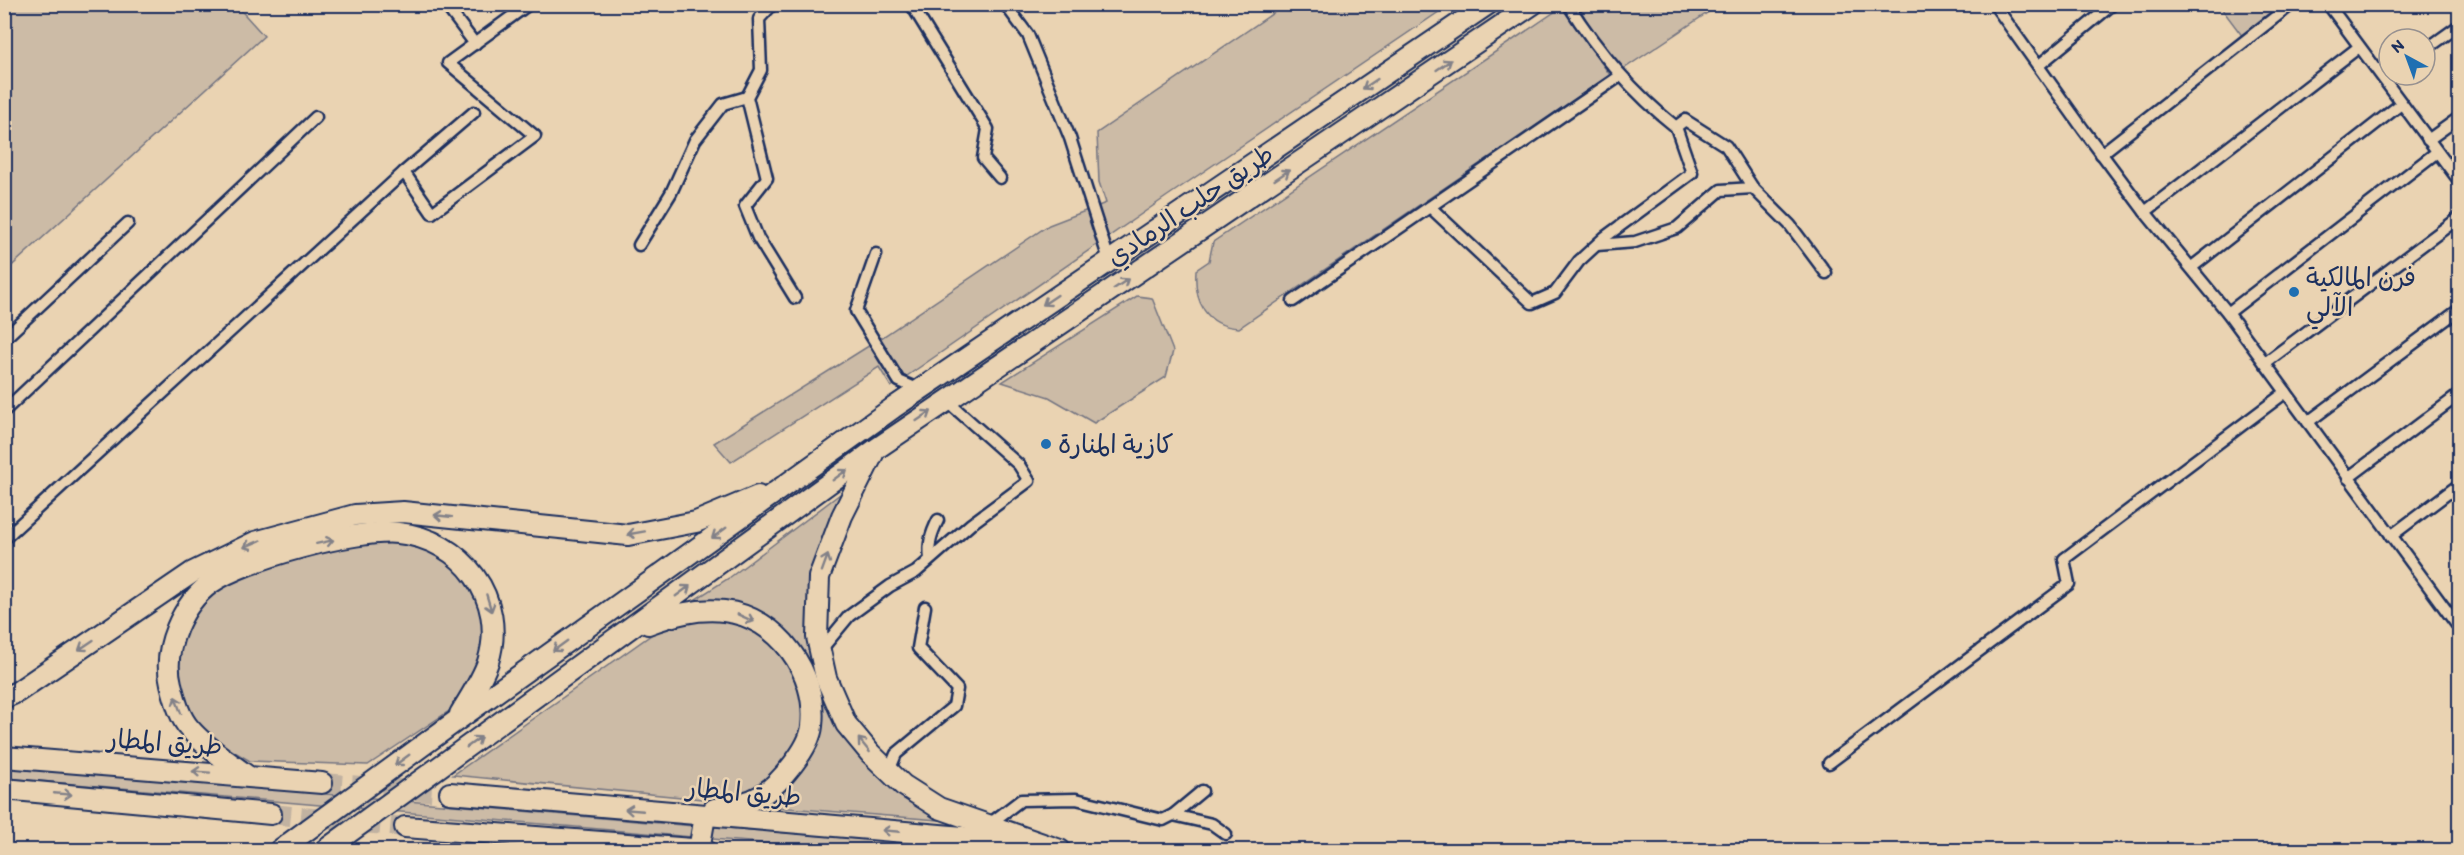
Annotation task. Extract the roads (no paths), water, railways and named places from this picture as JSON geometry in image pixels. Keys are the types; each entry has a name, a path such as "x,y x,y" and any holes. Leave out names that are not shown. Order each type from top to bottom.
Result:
{"highway":[{"name":"طريق حلب الرمادي","path":"893,408 1488,4"},
{"name":"طريق حلب الرمادي","path":"325,850 876,449 1533,4"},
{"path":"4,698 17,692 193,572 255,542 355,515 403,512 628,535 696,522 778,487 893,408"},
{"path":"280,850 893,408"},
{"path":"876,449 842,516 819,577 817,637 826,678 846,724 870,753 903,785 939,808 1060,850"},
{"path":"246,775 190,729 178,708 169,676 169,660 177,627 185,612 210,584 264,558 323,542 379,533 416,536 452,553 468,566 479,580 492,613 494,627 492,646 488,663 456,721"},
{"path":"628,631 680,613 716,611 739,614 779,636 804,675 812,697 812,728 796,763 762,795 737,805 680,814"},
{"name":"طريق المطار","path":"4,757 322,783"},
{"path":"4,789 271,814"},
{"name":"طريق المطار","path":"450,793 963,837 1032,850"},
{"path":"699,850 705,816"},
{"path":"405,826 705,850"},
{"path":"488,834 511,850"}],"street":[{"path":"445,4 475,44"},
{"path":"404,172 432,213 535,136 448,63 529,4"},
{"path":"773,4 759,19 761,70 747,97 766,178 745,206 758,238 795,298"},
{"path":"910,4 988,129 983,158 1000,178"},
{"path":"1005,4 1028,34 1070,138 1104,264"},
{"path":"1430,207 1532,303 1555,293 1579,261 1597,245 1692,173 1676,127 1620,76 1590,39 1568,4"},
{"path":"1994,4 2101,154 2145,212 2228,313 2460,629"},
{"path":"2038,66 2113,4"},
{"path":"2101,154 2292,4"},
{"path":"2328,4 2359,47 2377,66"},
{"path":"2437,41 2460,25"},
{"path":"2145,212 2359,47"},
{"path":"1293,301 1620,76"},
{"path":"2393,87 2402,104 2460,182"},
{"path":"639,246 671,193 695,140 723,105 747,97"},
{"path":"2192,267 2402,104"},
{"path":"4,539 404,172 474,112"},
{"path":"4,411 316,117"},
{"path":"2428,140 2460,117"},
{"path":"1676,127 1685,120 1726,146 1753,188 1790,225 1826,273"},
{"path":"2228,313 2437,152"},
{"path":"1597,245 1635,242 1677,228 1721,190 1753,188"},
{"path":"2265,363 2460,217"},
{"path":"4,339 128,223"},
{"path":"876,254 856,310 899,381 920,390"},
{"path":"2308,422 2460,309"},
{"path":"1828,763 2069,584 2064,559 2286,392"},
{"path":"2348,478 2460,394"},
{"path":"820,651 849,616 890,586 916,572 971,524 1029,481 1019,465 947,401"},
{"path":"2391,536 2460,484"},
{"path":"930,559 928,548 938,520"},
{"path":"889,771 896,753 954,706 957,689 918,648 925,608"},
{"path":"987,825 1021,800 1076,800 1163,820 1173,815 1202,791"},
{"path":"1173,815 1212,824 1226,834"}],"tunnel":[{"path":"322,783 450,793"},
{"path":"271,814 405,827"}],"place":[{"name":"فرن المالكية الآلي","path":"2294,292"},
{"name":"كازية المنارة","path":"1046,444"}]}
